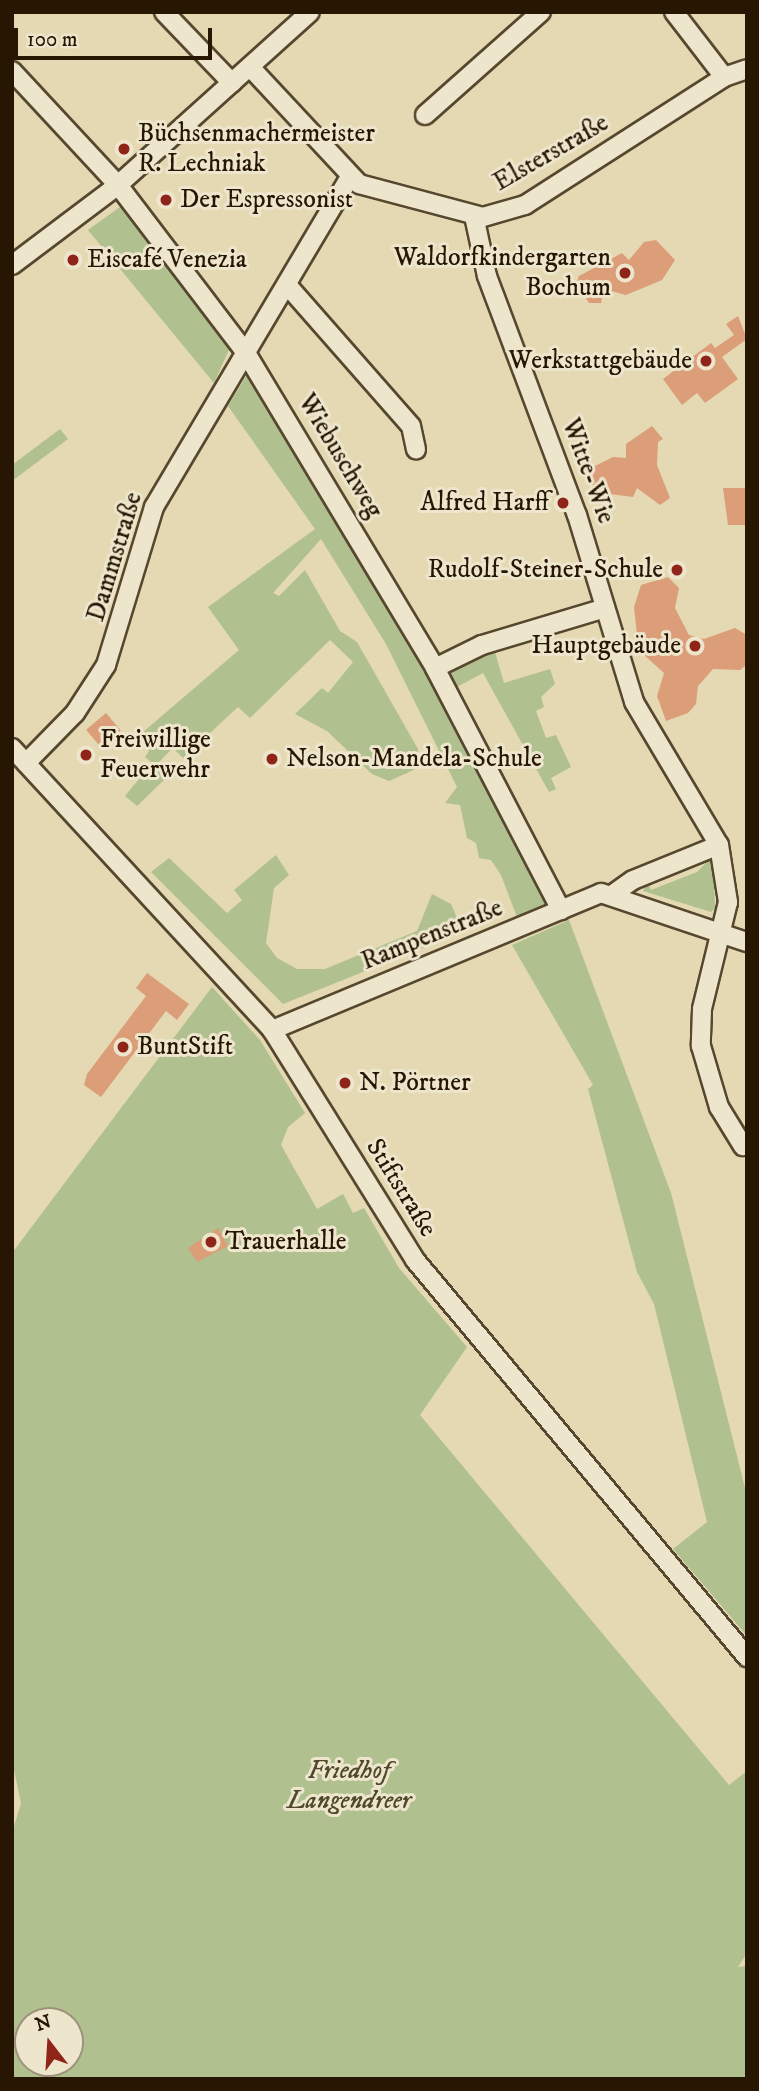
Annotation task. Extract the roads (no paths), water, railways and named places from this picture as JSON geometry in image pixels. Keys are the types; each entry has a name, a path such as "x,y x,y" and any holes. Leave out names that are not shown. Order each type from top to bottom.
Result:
{"street":[{"path":"164,12 232,83"},
{"path":"12,265 118,185 310,12"},
{"path":"425,115 541,12"},
{"path":"674,12 724,77"},
{"name":"Elsterstraße","path":"250,66 350,177 372,191 474,216 525,205 724,77 747,69"},
{"name":"Wiebuschweg","path":"12,71 118,185 246,353 435,668 561,910"},
{"name":"Dammstraße","path":"26,763 75,713 106,665 154,507 289,286 350,177"},
{"name":"Witte-Wie","path":"474,216 487,276 559,462 641,717 719,845 728,902 723,933 707,981 701,1046 719,1107 743,1146"},
{"path":"289,286 411,426 416,449"},
{"path":"435,668 482,645 605,608"},
{"name":"Stiftstraße","path":"12,748 272,1030 415,1260 747,1657"},
{"name":"Rampenstraße","path":"272,1030 561,910 613,894 633,880 719,845"},
{"path":"613,894 747,942"}],"place":[{"name":"Büchsenmachermeister R. Lechniak","path":"124,149"},
{"name":"Der Espressonist","path":"166,200"},
{"name":"Eiscafé Venezia","path":"73,260"},
{"name":"Waldorfkindergarten Bochum","path":"625,273"},
{"name":"Werkstattgebäude","path":"706,361"},
{"name":"Alfred Harff","path":"563,503"},
{"name":"Rudolf-Steiner-Schule","path":"677,570"},
{"name":"Hauptgebäude","path":"695,646"},
{"name":"Freiwillige Feuerwehr","path":"86,755"},
{"name":"Nelson-Mandela-Schule","path":"272,759"},
{"name":"BuntStift","path":"123,1047"},
{"name":"N. Pörtner","path":"345,1083"},
{"name":"Trauerhalle","path":"211,1242"}],"park label":[{"name":"Friedhof Langendreer","path":"349,1786"}]}
